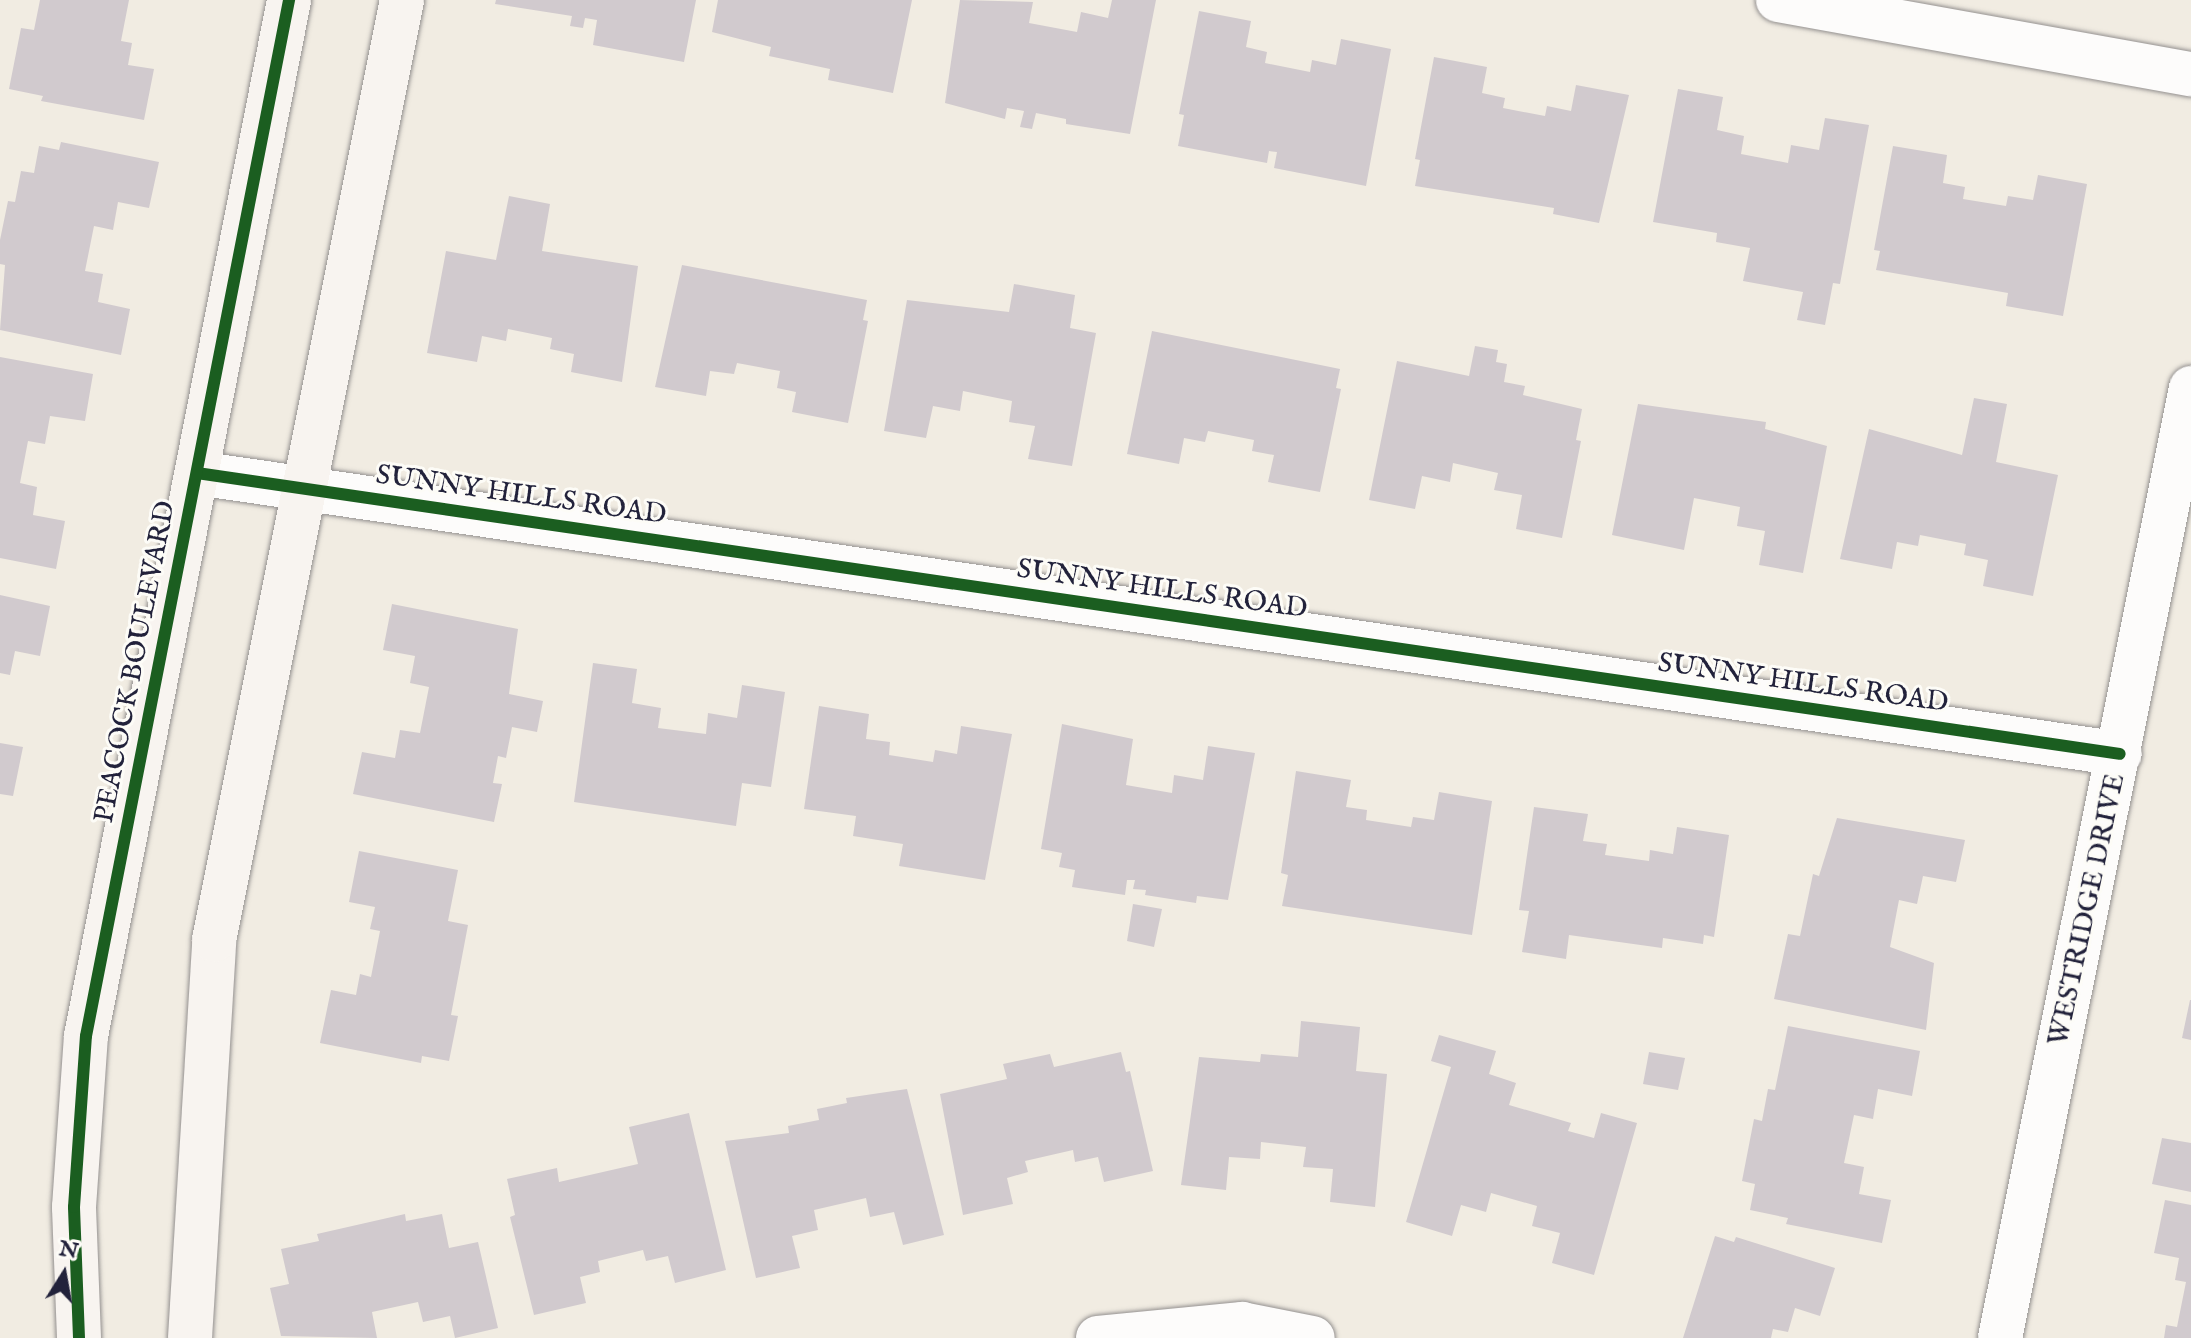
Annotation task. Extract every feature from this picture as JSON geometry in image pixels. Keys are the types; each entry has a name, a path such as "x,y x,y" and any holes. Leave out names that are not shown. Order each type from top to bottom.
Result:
{"street":[{"name":"PEACOCK BOULEVARD","path":"79,1338 74,1207 86,1036 289,0"},
{"path":"190,1338 214,940 402,0"},
{"path":"1778,0 2191,74"},
{"name":"WESTRIDGE DRIVE","path":"2000,1338 2120,754 2191,388"},
{"name":"SUNNY HILLS ROAD","path":"197,473 2120,754"},
{"path":"1098,1338 1242,1324 1313,1338"}],"building":[{"path":"40,0 129,0 121,41 132,43 128,65 154,69 144,120 41,101 43,96 9,89 21,28 34,30"},
{"path":"496,0 696,0 684,62 593,45 597,20 585,18 583,28 570,26 572,16 495,4"},
{"path":"718,0 912,0 893,93 828,80 830,69 769,56 771,47 712,32"},
{"path":"960,0 1033,2 1029,23 1077,32 1081,12 1108,18 1112,0 1156,0 1130,134 1066,124 1066,119 1036,113 1032,129 1020,127 1024,111 1007,108 1005,119 945,103"},
{"path":"1199,11 1251,21 1246,47 1267,52 1265,63 1310,72 1312,60 1336,65 1341,39 1391,49 1366,186 1274,168 1277,152 1269,151 1267,163 1178,146 1184,115 1179,114"},
{"path":"1434,57 1487,67 1482,93 1505,98 1503,108 1545,116 1547,106 1571,111 1576,85 1629,95 1599,223 1553,214 1554,208 1415,186 1420,160 1415,159"},
{"path":"1678,89 1723,97 1717,130 1744,136 1741,154 1788,163 1791,145 1819,150 1825,118 1869,125 1840,284 1833,283 1825,325 1797,320 1803,292 1743,281 1750,248 1716,242 1717,233 1653,222"},
{"path":"61,142 159,162 149,208 118,202 113,230 94,226 85,271 103,274 98,302 130,309 121,355 0,330 5,265 0,264 0,240 8,201 15,202 21,171 34,173 39,146 59,150"},
{"path":"1893,146 1947,155 1943,183 1965,187 1963,199 2006,206 2008,196 2033,200 2038,175 2087,184 2063,316 2006,306 2008,293 1876,270 1880,251 1874,250"},
{"path":"509,196 550,204 542,251 638,266 622,382 571,372 574,354 550,349 552,338 508,329 506,341 482,336 477,362 427,353 446,251 496,260"},
{"path":"682,265 867,300 863,320 868,321 848,423 792,412 796,392 777,388 780,371 737,363 734,374 710,371 706,396 655,387"},
{"path":"1014,284 1075,295 1070,328 1096,333 1072,466 1028,459 1035,426 1009,422 1012,401 963,391 960,411 933,406 926,438 884,431 907,300 1009,312"},
{"path":"1152,331 1340,369 1336,388 1341,389 1320,492 1268,482 1274,455 1252,451 1254,440 1208,431 1205,442 1184,438 1179,464 1127,454"},
{"path":"1475,346 1498,350 1496,362 1507,364 1504,382 1525,386 1523,395 1582,409 1576,440 1581,441 1562,538 1516,529 1522,495 1494,490 1498,473 1453,463 1450,482 1422,476 1415,509 1369,500 1397,361 1469,376"},
{"path":"0,357 93,374 85,421 50,416 45,444 28,441 20,483 37,487 33,515 65,521 56,569 0,558"},
{"path":"1974,398 2007,404 1996,462 2058,475 2033,596 1983,586 1988,560 1964,555 1966,544 1920,535 1918,546 1897,542 1892,569 1840,559 1869,429 1962,455"},
{"path":"1638,404 1766,422 1765,429 1827,446 1803,573 1759,565 1765,531 1737,526 1740,507 1694,498 1684,550 1612,535"},
{"path":"0,595 50,606 40,656 15,651 10,675 0,673"},
{"path":"392,604 518,629 509,694 543,701 537,732 512,727 506,758 498,756 493,783 502,784 494,822 353,794 362,752 395,758 400,730 420,733 429,687 410,683 415,656 383,650"},
{"path":"593,663 637,669 632,703 661,708 658,728 706,734 708,713 737,718 742,685 785,692 771,787 742,783 736,826 574,802"},
{"path":"819,706 869,714 866,739 890,742 889,755 933,762 935,750 957,754 961,726 1012,734 985,880 899,866 903,844 853,836 856,816 804,809"},
{"path":"1062,724 1133,739 1126,785 1172,793 1174,775 1203,780 1208,746 1255,753 1228,900 1197,896 1196,903 1145,895 1146,890 1133,889 1135,880 1127,880 1125,895 1072,887 1075,870 1059,867 1062,853 1041,849"},
{"path":"0,743 23,747 13,796 0,794"},
{"path":"1296,771 1351,780 1346,807 1367,810 1366,820 1411,827 1413,817 1434,820 1439,792 1492,801 1472,935 1282,906 1288,875 1281,873"},
{"path":"1534,807 1588,814 1583,841 1607,844 1605,855 1649,861 1650,850 1673,854 1677,827 1729,835 1714,937 1704,935 1703,944 1663,938 1662,948 1569,935 1566,959 1522,952 1529,911 1519,910"},
{"path":"1837,818 1965,840 1956,882 1923,876 1917,904 1899,900 1890,947 1934,963 1926,1030 1774,999 1788,934 1800,936 1813,874 1819,876"},
{"path":"359,851 458,870 448,921 468,925 451,1015 458,1016 449,1061 422,1056 421,1063 320,1043 331,990 356,995 360,974 371,977 380,931 370,929 375,907 349,902"},
{"path":"1133,904 1162,909 1154,947 1127,941"},
{"path":"2191,1000 2191,1040 2182,1038"},
{"path":"1301,1021 1360,1027 1356,1071 1387,1074 1375,1207 1330,1202 1333,1169 1303,1167 1306,1147 1261,1142 1260,1159 1229,1157 1226,1190 1181,1185 1199,1057 1260,1062 1261,1054 1298,1057"},
{"path":"1788,1026 1920,1051 1912,1096 1878,1089 1873,1119 1854,1115 1844,1163 1864,1167 1859,1194 1891,1200 1882,1243 1786,1224 1788,1218 1750,1210 1755,1184 1742,1181 1754,1119 1762,1121 1768,1089 1775,1090"},
{"path":"1439,1035 1496,1051 1489,1074 1516,1083 1509,1105 1571,1123 1568,1131 1594,1138 1601,1113 1637,1123 1594,1275 1552,1263 1560,1233 1532,1226 1537,1206 1491,1193 1486,1212 1461,1205 1452,1236 1406,1222 1451,1067 1431,1061"},
{"path":"1121,1052 1126,1072 1130,1071 1153,1171 1104,1182 1098,1157 1075,1162 1073,1150 1025,1161 1028,1172 1007,1178 1013,1204 963,1215 940,1094 1007,1079 1003,1064 1050,1054 1054,1067"},
{"path":"1649,1052 1685,1058 1678,1090 1643,1084"},
{"path":"907,1089 944,1235 903,1245 894,1212 870,1217 866,1198 814,1210 818,1230 792,1236 800,1268 756,1278 725,1141 789,1133 788,1126 819,1120 817,1109 847,1103 846,1098"},
{"path":"689,1113 726,1270 675,1283 668,1256 646,1261 643,1250 598,1261 600,1272 580,1277 586,1303 534,1315 510,1217 515,1215 507,1179 557,1168 559,1182 638,1164 629,1127"},
{"path":"2162,1138 2191,1143 2191,1192 2152,1184"},
{"path":"2165,1200 2191,1205 2191,1338 2164,1338 2166,1325 2177,1327 2186,1282 2175,1280 2179,1258 2154,1253"},
{"path":"405,1214 406,1221 442,1214 449,1248 478,1242 498,1328 455,1338 450,1316 423,1322 418,1302 372,1312 377,1338 281,1336 270,1288 289,1284 281,1249 319,1241 317,1234"},
{"path":"1715,1236 1734,1242 1736,1237 1835,1268 1820,1316 1795,1308 1788,1332 1773,1329 1771,1338 1683,1338"}],"cycle path":[{"path":"79,1338 74,1207 86,1036 289,0"},
{"path":"197,473 2120,754"}]}
